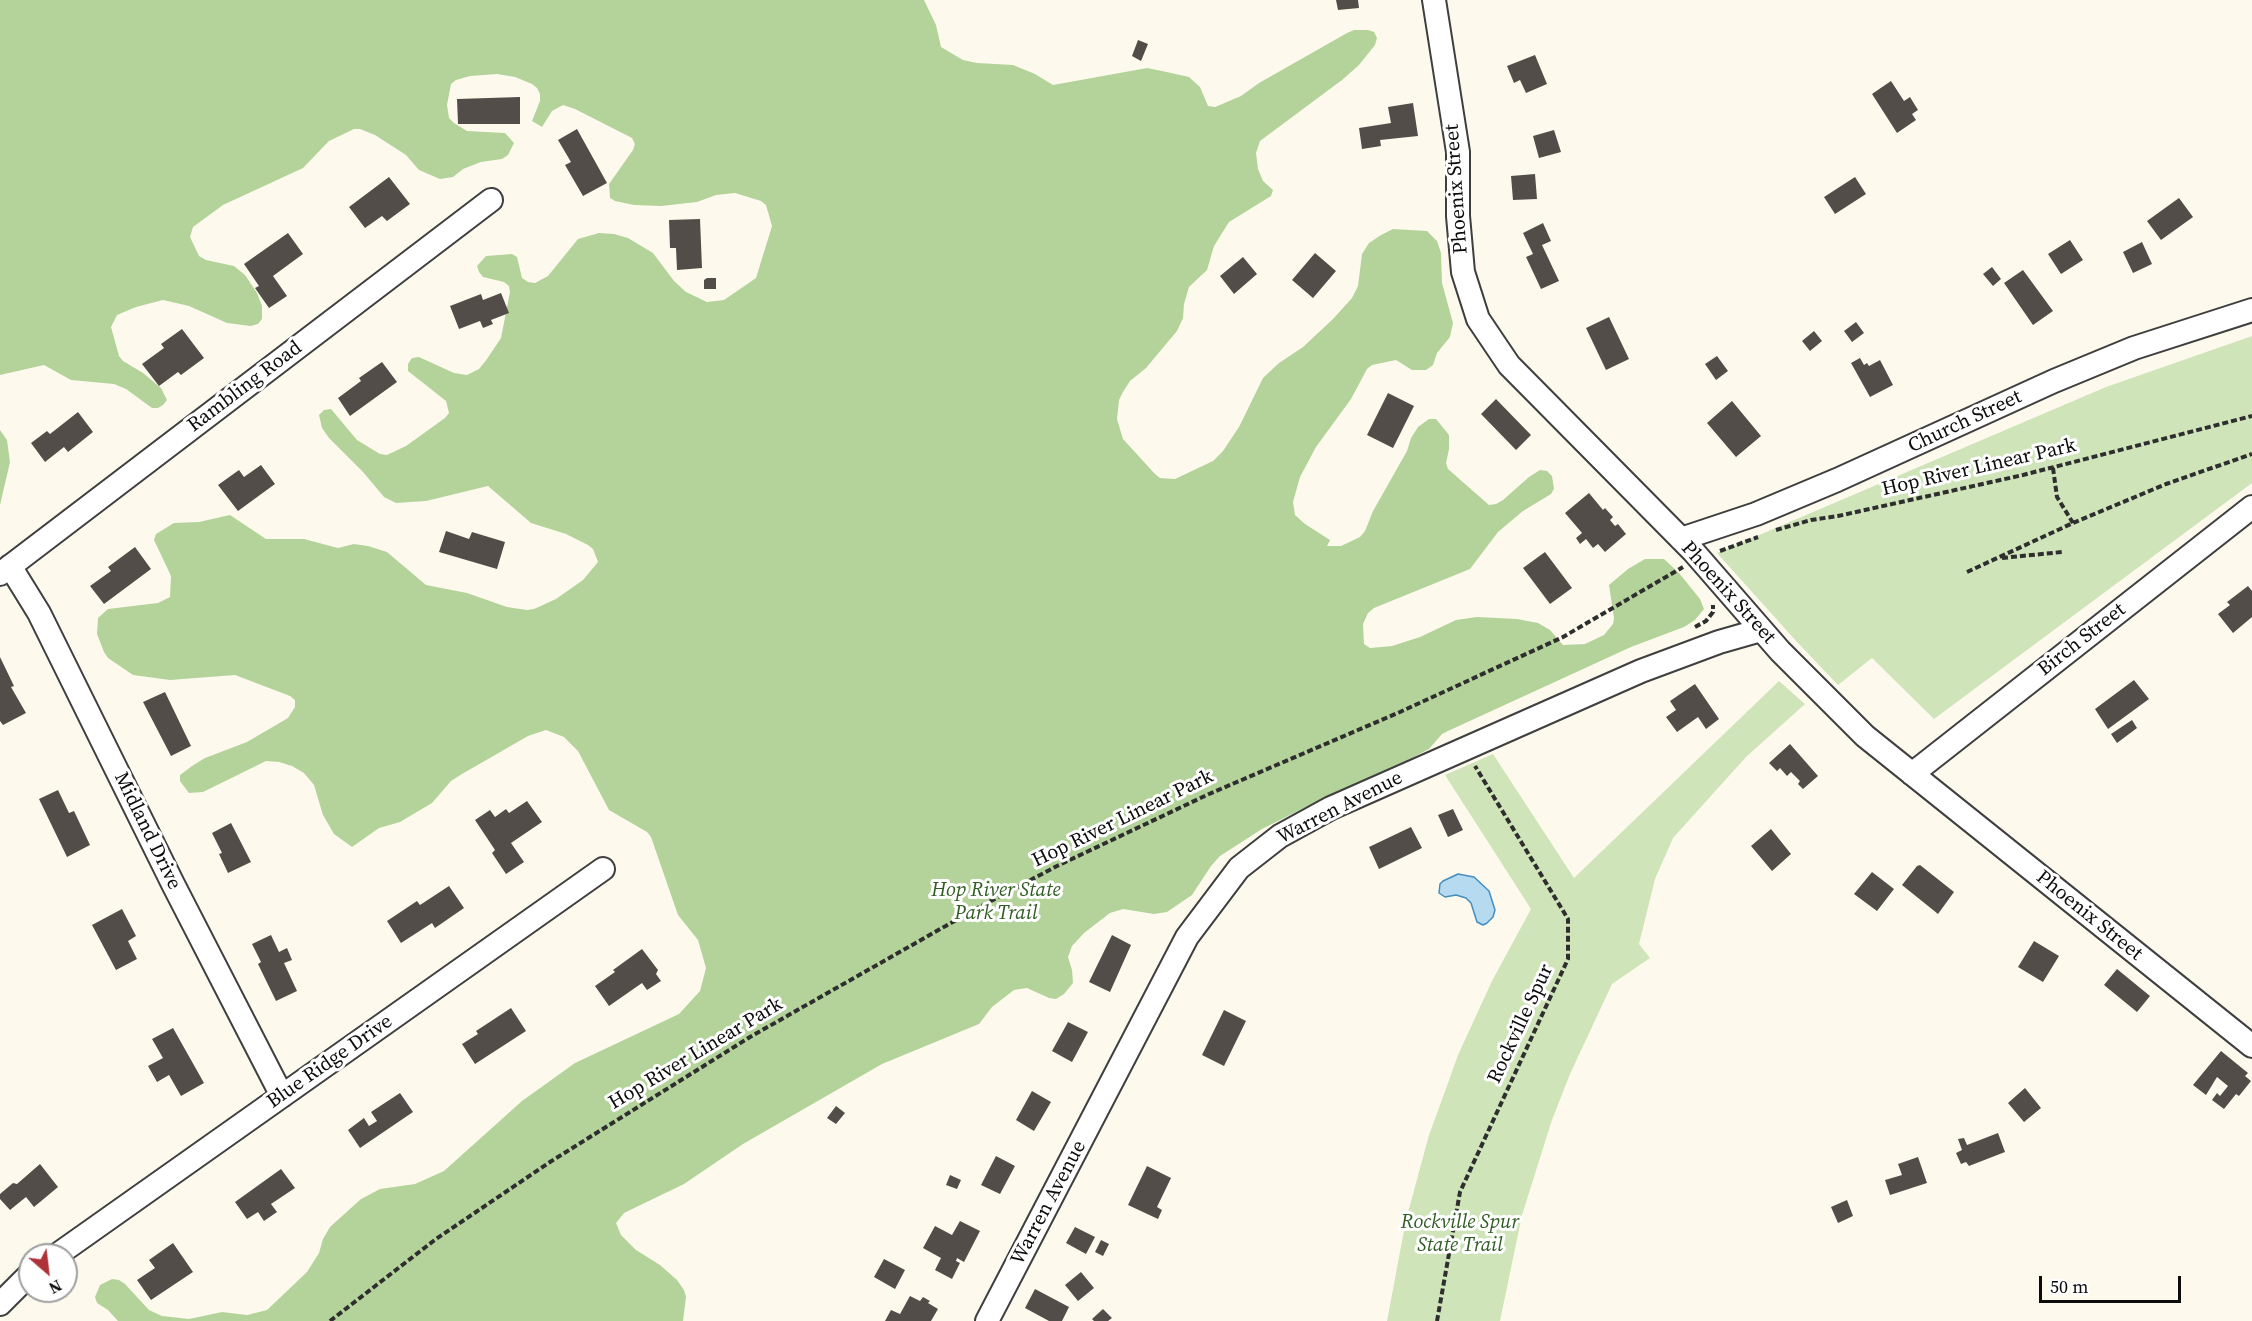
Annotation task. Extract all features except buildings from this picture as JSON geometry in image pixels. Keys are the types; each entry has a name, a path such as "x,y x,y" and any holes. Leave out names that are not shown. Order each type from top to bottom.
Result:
{"street":[{"name":"Phoenix Street","path":"1434,0 1458,152 1458,216 1463,272 1478,319 1509,365 1681,539 1761,630 1865,736 2252,1046"},
{"name":"Rambling Road","path":"5,570 491,200"},
{"name":"Church Street","path":"1681,539 1755,514 1837,480 2123,352 2252,310"},
{"name":"Birch Street","path":"1912,774 2252,507"},
{"name":"Midland Drive","path":"5,570 39,613 168,874 282,1096"},
{"name":"Warren Avenue","path":"987,1321 1187,937 1239,868 1280,836 1341,804 1641,670 1708,645 1761,630"},
{"name":"Blue Ridge Drive","path":"74,1243 603,869"},
{"path":"0,1304 18,1286"}],"path":[{"name":"Hop River Linear Park","path":"1714,553 1788,526 2054,468 2252,416"},
{"path":"1967,572 2073,523 2166,484 2252,454"},
{"path":"2054,468 2057,497 2073,523"},
{"path":"1998,558 2062,552"},
{"name":"Hop River Linear Park","path":"330,1321 436,1239 550,1162 750,1037 972,911 1057,866 1209,794 1400,712 1563,637 1683,567 1690,574"},
{"path":"1686,631 1706,621 1713,612 1710,596"},
{"name":"Rockville Spur","path":"1437,1321 1460,1192 1568,959 1568,919 1474,764"}],"green space":[{"name":"Hop River State Park Trail","path":"0,0 924,0 936,25 941,47 963,60 1013,65 1053,85 1147,68 1189,77 1200,87 1208,106 1215,107 1241,96 1259,83 1347,33 1354,30 1374,32 1377,38 1375,45 1359,65 1260,141 1256,153 1258,169 1263,181 1273,190 1271,196 1229,222 1214,246 1207,270 1189,287 1183,318 1177,331 1146,368 1130,381 1123,392 1119,400 1117,419 1123,439 1160,478 1175,479 1213,461 1223,451 1239,427 1263,378 1279,363 1303,347 1352,298 1358,286 1362,254 1369,243 1393,229 1427,231 1437,241 1441,253 1442,283 1453,323 1450,337 1437,353 1433,365 1426,370 1412,370 1396,360 1372,365 1367,369 1351,399 1316,447 1300,477 1293,502 1295,515 1330,540 1327,546 1341,546 1360,537 1407,451 1411,438 1418,427 1429,419 1436,419 1449,435 1446,463 1448,469 1489,505 1503,500 1540,470 1547,471 1552,476 1554,489 1551,494 1523,511 1498,532 1470,569 1374,608 1368,613 1363,624 1364,644 1370,648 1392,646 1420,637 1456,620 1477,617 1517,619 1538,623 1550,630 1563,645 1585,644 1604,635 1613,624 1609,585 1628,569 1645,559 1664,559 1700,599 1704,609 1695,620 1684,627 1631,647 1448,731 1442,734 1429,749 1412,758 1262,829 1220,856 1192,895 1167,912 1154,914 1123,909 1110,913 1084,933 1072,946 1068,957 1073,983 1064,994 1056,999 1027,988 1014,990 992,1007 979,1024 882,1064 743,1144 684,1184 624,1213 616,1223 621,1235 636,1250 660,1265 677,1280 684,1290 686,1297 683,1321 118,1321 108,1310 97,1303 95,1297 100,1285 112,1279 125,1284 149,1310 162,1316 189,1319 222,1312 247,1315 267,1310 307,1272 319,1253 330,1227 361,1199 380,1189 415,1184 444,1171 522,1101 575,1063 679,1014 700,991 706,968 698,940 678,915 651,837 647,832 609,810 578,751 564,737 546,730 528,736 451,781 432,803 400,822 379,828 352,847 334,834 323,815 314,785 304,773 292,766 266,761 203,792 189,793 180,781 180,775 205,758 247,742 288,718 295,707 295,700 235,675 170,680 133,675 108,658 104,652 97,634 98,618 108,609 158,603 170,597 171,576 154,540 156,534 174,523 199,522 230,515 266,539 304,539 338,548 354,544 387,552 426,585 467,593 507,607 534,609 556,599 583,580 598,562 593,549 588,545 566,534 531,523 488,486 426,501 396,503 384,497 329,438 322,428 319,415 324,410 331,409 357,440 380,454 387,455 406,446 445,418 449,413 446,401 408,371 408,364 412,358 419,357 454,373 467,375 479,369 487,359 501,338 510,292 509,286 504,282 483,277 479,272 477,266 486,256 512,254 517,257 522,278 535,283 548,276 578,239 599,233 614,234 628,238 653,253 674,281 686,292 707,302 724,300 756,278 772,226 766,205 761,201 735,193 716,195 697,202 661,206 634,205 615,201 610,198 609,184 633,150 635,144 632,138 563,105 552,111 542,127 532,121 540,101 540,94 532,84 515,77 497,74 470,76 451,84 447,105 449,118 467,131 505,133 514,143 508,155 502,159 481,162 463,169 453,177 440,179 419,170 406,155 375,135 354,129 329,141 303,168 223,205 193,227 190,237 199,256 206,260 234,266 245,275 257,293 262,306 262,319 258,324 251,326 227,323 189,306 163,300 117,315 111,327 119,356 161,388 167,400 163,405 152,408 126,389 114,384 71,380 44,365 0,375"},
{"path":"2252,336 2252,483 1934,719 1872,658 1838,685 1717,553 2106,387"},
{"path":"0,430 7,440 10,462 0,505"},
{"name":"Rockville Spur State Trail","path":"1779,681 1805,704 1746,757 1673,838 1655,879 1639,944 1650,958 1612,984 1570,1074 1552,1120 1522,1215 1500,1321 1387,1321 1406,1220 1429,1135 1458,1055 1492,981 1531,909 1445,775 1493,754 1574,878"}],"water":[{"path":"1458,874 1474,877 1489,891 1495,910 1493,917 1487,923 1483,925 1477,922 1471,903 1466,898 1456,895 1445,897 1439,893 1440,884 1443,881"}]}
